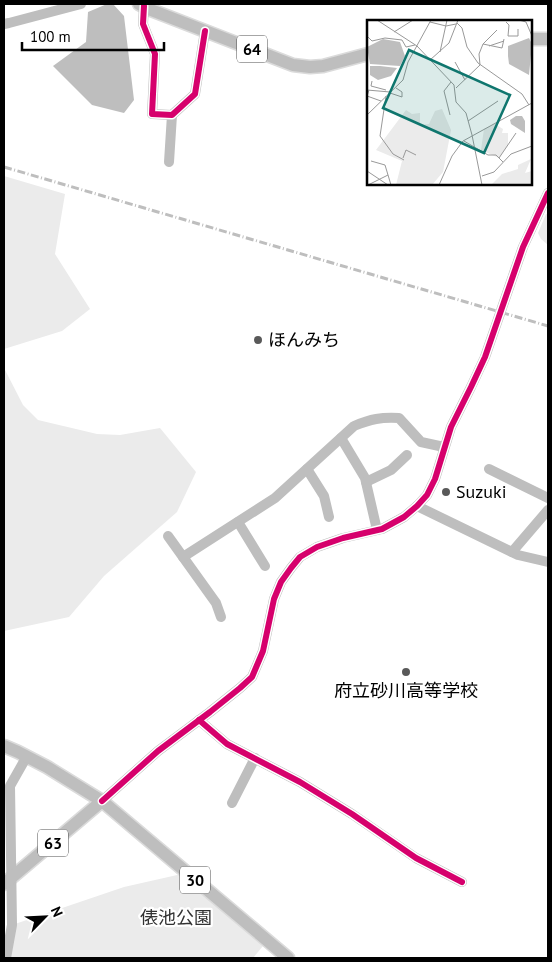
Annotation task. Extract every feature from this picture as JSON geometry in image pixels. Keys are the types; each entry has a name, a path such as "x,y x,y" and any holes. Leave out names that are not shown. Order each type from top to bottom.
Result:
{"main road":[{"name":"64","path":"146,6 293,65 322,66 367,54"},
{"path":"532,39 548,39"},
{"name":"30","path":"4,746 47,767 102,801 288,958"},
{"name":"63","path":"8,881 102,801"}],"street":[{"path":"4,24 81,4"},
{"path":"146,6 143,24 155,54 152,114 172,115"},
{"path":"169,162 172,115 195,94 205,31"},
{"path":"102,801 158,751 240,688 252,676 262,651 274,600 281,582 300,557 317,547 343,538 382,529 404,517 427,495 435,479 451,427 485,357 523,247 546,204 548,193"},
{"path":"183,557 274,498 354,426 370,420 399,418 421,442 444,447"},
{"path":"341,438 365,478 377,530"},
{"path":"366,482 391,470 407,455"},
{"path":"306,469 324,496 329,517"},
{"path":"489,469 548,498"},
{"path":"417,506 518,555 548,562"},
{"path":"512,552 548,510"},
{"path":"238,522 265,566"},
{"path":"168,536 216,603 221,617"},
{"path":"199,720 227,744 300,782 352,814 416,858 462,882"},
{"path":"6,958 12,925 8,881 10,786 27,756"},
{"path":"232,803 255,758"}],"green space":[{"path":"4,176 65,194 55,254 90,309 62,331 4,349"},
{"path":"546,214 548,214 548,245 541,239 538,233"},
{"path":"4,368 23,405 38,420 97,434 120,435 160,428 196,472 177,512 104,576 69,617 4,631"},
{"name":"俵池公園","path":"186,873 268,940 253,958 6,958 12,925 124,887"}],"shaded area":[{"path":"107,4 113,4 124,16 134,100 124,113 92,105 53,66 86,42 88,12"}],"railway":[{"path":"4,167 548,326"}],"cycle path":[{"path":"144,6 143,24 155,54 152,114 172,115 195,94 205,31"},
{"path":"102,801 158,751 210,712 252,677 263,651 274,599 281,582 300,557 317,547 343,538 382,529 404,517 427,495 435,479 451,427 485,357 523,247 548,193"},
{"path":"199,720 227,744 300,782 352,814 416,858 462,882"}],"place":[{"name":"ほんみち","path":"258,340"},
{"name":"Suzuki","path":"446,492"},
{"name":"府立砂川高等学校","path":"406,672"}]}
